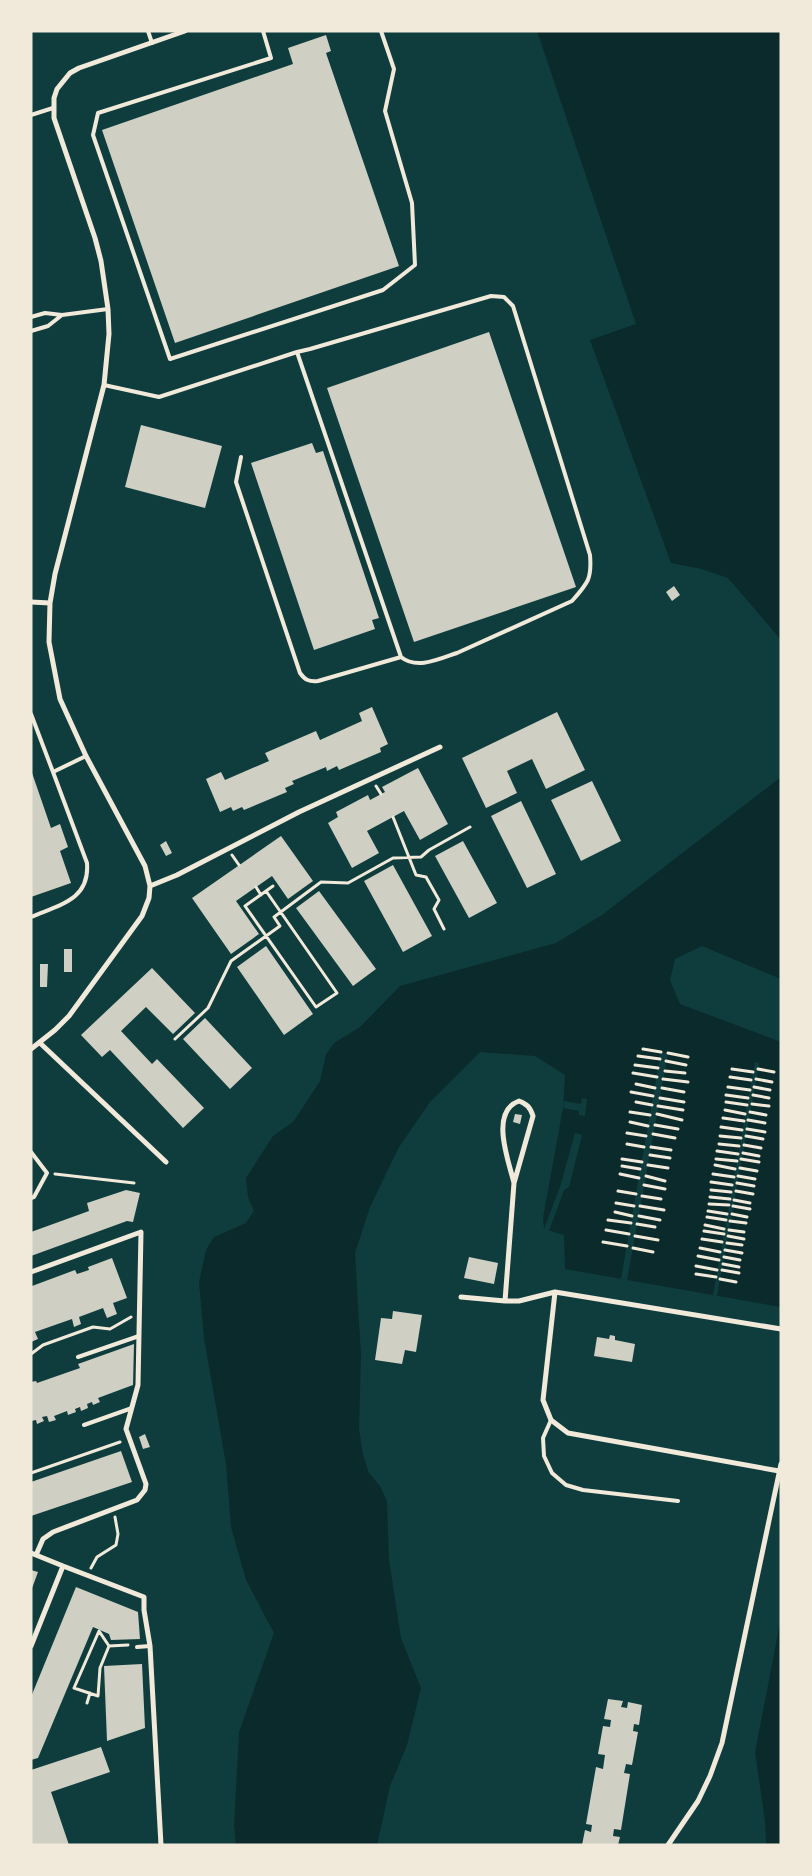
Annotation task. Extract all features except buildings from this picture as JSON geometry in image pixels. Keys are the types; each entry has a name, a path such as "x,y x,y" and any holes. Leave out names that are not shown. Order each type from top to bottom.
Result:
{"street":[{"path":"31,1049 40,1043 68,1016 142,916 150,886 145,866 86,756 60,699 49,642 50,603 57,565 104,385 107,360 108,309 101,261 95,238 54,118 53,108 57,89 70,73 79,68 185,31"},
{"path":"31,602 50,603"},
{"path":"150,886 178,875 299,812 440,747"},
{"path":"40,1043 166,1162"},
{"path":"505,1301 514,1183 533,1116 531,1109 526,1103 519,1102 509,1107 503,1122 503,1139 514,1183"},
{"path":"31,1272 141,1232 138,1385 126,1429 146,1484 146,1490 137,1500 53,1532 43,1539 34,1554 144,1597 144,1610 150,1646 161,1845"},
{"path":"555,1292 543,1400 550,1420 568,1433 779,1471"},
{"path":"461,1297 519,1301 555,1292 781,1329"},
{"path":"668,1845 698,1800 710,1776 722,1743 781,1464"},
{"path":"31,1646 63,1566"}],"lane":[{"path":"148,31 152,43"},
{"path":"263,31 271,58 98,113 93,135 170,359 383,290 415,265 412,203 385,111 394,69 381,31"},
{"path":"31,115 53,108"},
{"path":"104,385 159,397 297,352 491,296 504,297 513,306 590,555 592,573 585,587 572,601 457,653 441,659 414,664 401,657 297,352"},
{"path":"31,317 45,313 62,316 108,309"},
{"path":"31,331 48,326 62,316"},
{"path":"241,457 236,482 300,673 304,678 310,682 318,681 401,657"},
{"path":"31,714 87,863 86,878 81,891 71,900 31,916"},
{"path":"53,772 86,756"},
{"path":"31,1152 47,1173 34,1197 31,1198"},
{"path":"78,1357 139,1336"},
{"path":"84,1425 132,1408"},
{"path":"550,1420 543,1438 544,1456 552,1473 566,1485 583,1490 678,1501"},
{"path":"135,1646 150,1646"}],"path":[{"path":"393,817 416,875 426,877 439,900 434,909 444,929"},
{"path":"175,1039 208,1008 231,961 280,926 274,917 321,882 348,883 393,858 421,857 429,850 470,828"},
{"path":"266,891 337,993 316,1007 245,906 261,894 274,886"},
{"path":"256,887 261,894"},
{"path":"643,1049 661,1052"},
{"path":"668,1053 688,1057"},
{"path":"638,1056 660,1059"},
{"path":"666,1061 686,1065"},
{"path":"635,1065 658,1068"},
{"path":"732,1069 753,1072"},
{"path":"758,1069 774,1072"},
{"path":"665,1070 685,1073"},
{"path":"633,1073 657,1077"},
{"path":"730,1077 751,1080"},
{"path":"663,1079 688,1082"},
{"path":"756,1079 772,1082"},
{"path":"636,1084 655,1088"},
{"path":"728,1087 750,1090"},
{"path":"754,1087 770,1090"},
{"path":"662,1088 684,1092"},
{"path":"631,1092 653,1096"},
{"path":"726,1095 748,1098"},
{"path":"753,1095 769,1098"},
{"path":"660,1098 684,1102"},
{"path":"636,1102 652,1105"},
{"path":"726,1102 747,1105"},
{"path":"752,1104 769,1106"},
{"path":"658,1106 683,1110"},
{"path":"725,1110 745,1114"},
{"path":"630,1112 650,1115"},
{"path":"750,1112 766,1115"},
{"path":"657,1114 682,1120"},
{"path":"723,1118 744,1121"},
{"path":"748,1120 765,1123"},
{"path":"630,1122 648,1126"},
{"path":"655,1125 678,1129"},
{"path":"722,1126 742,1130"},
{"path":"747,1129 765,1132"},
{"path":"627,1133 646,1136"},
{"path":"653,1134 674,1138"},
{"path":"720,1136 741,1138"},
{"path":"746,1136 763,1139"},
{"path":"627,1144 644,1147"},
{"path":"719,1144 739,1146"},
{"path":"744,1145 761,1148"},
{"path":"651,1147 671,1150"},
{"path":"716,1151 738,1154"},
{"path":"742,1153 760,1156"},
{"path":"650,1155 670,1158"},
{"path":"622,1159 642,1162"},
{"path":"716,1159 737,1161"},
{"path":"742,1159 759,1162"},
{"path":"648,1165 668,1168"},
{"path":"715,1165 757,1171"},
{"path":"622,1166 640,1170"},
{"path":"47,1173 134,1183"},
{"path":"620,1174 639,1178"},
{"path":"714,1174 734,1177"},
{"path":"646,1176 665,1181"},
{"path":"738,1176 755,1179"},
{"path":"711,1182 732,1184"},
{"path":"737,1183 754,1186"},
{"path":"644,1185 665,1189"},
{"path":"711,1190 731,1192"},
{"path":"618,1191 636,1194"},
{"path":"736,1191 752,1194"},
{"path":"642,1196 661,1198"},
{"path":"710,1197 750,1203"},
{"path":"616,1203 634,1206"},
{"path":"710,1204 750,1209"},
{"path":"640,1206 664,1210"},
{"path":"708,1211 747,1217"},
{"path":"616,1212 632,1216"},
{"path":"639,1216 660,1220"},
{"path":"707,1217 746,1223"},
{"path":"608,1220 631,1223"},
{"path":"637,1224 655,1226"},
{"path":"705,1225 744,1232"},
{"path":"606,1230 629,1234"},
{"path":"704,1231 724,1234"},
{"path":"635,1236 658,1240"},
{"path":"728,1236 744,1239"},
{"path":"702,1239 742,1245"},
{"path":"603,1242 626,1246"},
{"path":"633,1248 654,1252"},
{"path":"700,1248 720,1252"},
{"path":"725,1250 742,1253"},
{"path":"698,1256 719,1260"},
{"path":"724,1257 740,1260"},
{"path":"722,1264 739,1267"},
{"path":"696,1266 738,1273"},
{"path":"696,1274 736,1282"},
{"path":"31,1354 43,1345 92,1327 110,1329 140,1311"},
{"path":"31,1473 130,1438"},
{"path":"88,1576 97,1557 116,1545 118,1527 112,1509"},
{"path":"99,1631 109,1646 100,1668 98,1696 74,1688 99,1631"},
{"path":"109,1646 135,1646"},
{"path":"87,1703 90,1693"}],"water":[{"path":"537,31 781,31 781,640 728,578 701,569 671,563 590,340 636,324"},
{"path":"781,777 781,979 702,946 675,959 670,980 680,1004 781,1042 781,1307 565,1269 564,1235 544,1229 543,1218 563,1108 565,1075 535,1056 480,1052 430,1102 399,1147 370,1207 355,1253 361,1355 359,1429 363,1455 369,1473 380,1486 387,1501 389,1560 401,1638 421,1688 407,1745 390,1786 377,1845 236,1845 234,1825 239,1732 274,1633 246,1580 231,1527 226,1464 204,1338 199,1282 206,1250 214,1237 246,1223 254,1211 248,1197 246,1178 273,1136 294,1121 320,1081 326,1054 334,1043 360,1027 400,986 556,943 602,915"},
{"path":"781,1618 781,1845 766,1845 765,1821 755,1752"}],"pier":[{"path":"661,1052 668,1053 627,1280 621,1279"},
{"path":"755,1062 759,1063 717,1296 713,1295"},
{"path":"582,1098 587,1099 585,1116 579,1115 579,1111 563,1108 564,1101 581,1104"},
{"path":"575,1133 582,1135 569,1187 564,1190 549,1231 544,1229 560,1187"}]}
